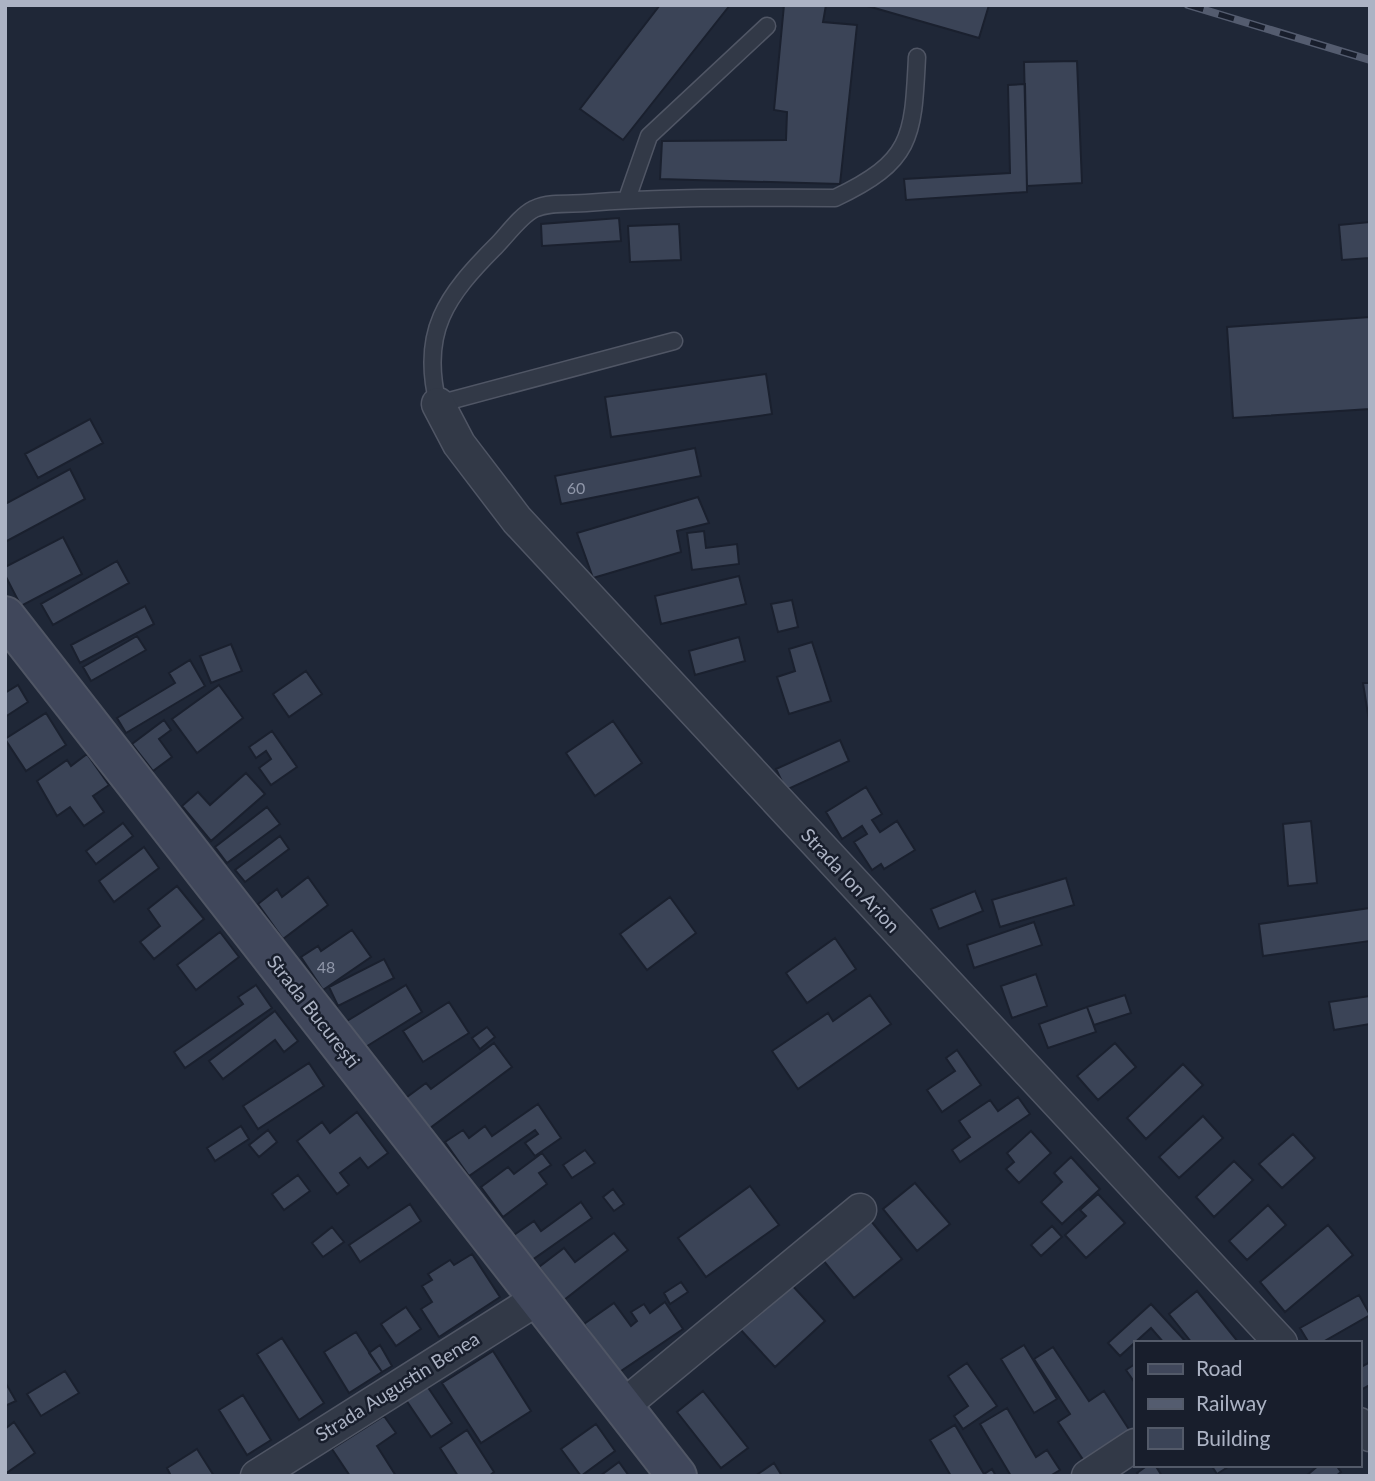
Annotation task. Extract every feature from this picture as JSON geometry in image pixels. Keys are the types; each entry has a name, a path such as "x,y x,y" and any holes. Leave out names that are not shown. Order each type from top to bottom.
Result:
{"main road":[{"name":"Strada București","path":"7,620 677,1476"}],"street":[{"name":"Strada Ion Arion","path":"438,404 466,454 517,520 1279,1341"},
{"path":"623,1406 860,1210"},
{"name":"Strada Augustin Benea","path":"257,1476 539,1298"},
{"path":"1088,1476 1134,1446"}],"lane":[{"path":"626,199 649,136 767,26"},
{"path":"674,341 438,404 432,378 431,347 438,321 468,274 533,210 626,199 835,198 867,183 887,168 904,144 914,120 917,57"}],"building":[{"path":"660,5 730,5 623,140 580,109"},
{"path":"784,5 826,5 823,22 857,25 840,184 660,179 662,141 786,140 787,112 774,110"},
{"path":"864,5 989,5 979,38"},
{"path":"1077,61 1082,183 1027,186 1024,62"},
{"path":"1025,84 1027,192 906,200 904,179 1010,173 1008,85"},
{"path":"619,218 621,241 542,246 541,224"},
{"path":"1370,222 1370,258 1342,260 1339,225"},
{"path":"679,224 681,260 630,262 628,226"},
{"path":"1370,317 1370,409 1233,418 1227,327"},
{"path":"766,374 772,414 611,437 605,397"},
{"path":"90,419 103,443 38,478 25,454"},
{"path":"695,448 701,476 561,504 555,476"},
{"path":"70,469 85,499 5,542 5,504"},
{"path":"698,497 709,523 677,531 681,552 593,578 577,533"},
{"path":"704,531 706,548 737,544 739,564 692,570 687,533"},
{"path":"63,537 82,574 21,606 5,575 5,567"},
{"path":"117,561 129,583 53,625 41,604"},
{"path":"739,576 746,604 661,624 655,596"},
{"path":"792,600 798,627 778,632 771,604"},
{"path":"145,606 154,624 80,663 71,645"},
{"path":"137,636 146,650 91,681 83,667"},
{"path":"739,637 745,661 695,675 689,651"},
{"path":"812,642 831,701 789,714 777,677 795,671 789,649"},
{"path":"231,644 242,671 211,683 200,656"},
{"path":"190,660 205,686 126,733 117,718 175,683 169,673"},
{"path":"306,671 322,694 289,717 273,694"},
{"path":"1363,683 1370,683 1370,727"},
{"path":"18,685 28,702 5,717 5,693"},
{"path":"219,685 243,718 197,753 172,719"},
{"path":"46,713 66,745 26,771 5,739"},
{"path":"164,720 171,730 159,739 172,757 153,771 132,744"},
{"path":"613,721 642,763 595,796 566,753"},
{"path":"272,731 297,767 271,785 259,768 271,759 266,751 256,758 249,747"},
{"path":"840,740 849,761 786,790 776,769"},
{"path":"87,754 109,785 93,796 104,812 84,826 70,807 57,816 37,781 67,760 71,766"},
{"path":"246,773 265,794 211,841 182,806 198,792 210,805"},
{"path":"866,787 882,814 872,820 880,832 897,821 915,850 884,869 881,864 872,870 854,842 867,834 862,826 842,839 826,812"},
{"path":"267,807 280,824 227,863 215,847"},
{"path":"1311,821 1317,883 1288,886 1283,824"},
{"path":"123,823 133,836 96,864 86,851"},
{"path":"280,836 289,849 245,882 235,870"},
{"path":"144,847 159,868 114,902 99,881"},
{"path":"308,877 328,905 283,939 258,904 277,889 282,897"},
{"path":"1066,878 1074,905 1000,927 992,900"},
{"path":"177,886 204,919 154,959 140,942 160,926 148,909"},
{"path":"975,891 983,911 939,929 931,909"},
{"path":"670,897 696,933 647,970 620,934"},
{"path":"1370,908 1370,941 1263,956 1259,924"},
{"path":"1034,922 1042,945 974,968 967,945"},
{"path":"352,930 371,957 323,990 301,957 318,946 321,951"},
{"path":"220,932 239,957 196,990 177,965"},
{"path":"835,938 856,969 807,1003 786,973"},
{"path":"384,959 394,978 338,1006 329,987"},
{"path":"1036,974 1047,1006 1012,1018 1001,986"},
{"path":"256,985 272,1008 185,1068 174,1052 243,1004 238,997"},
{"path":"406,985 422,1012 364,1048 347,1021"},
{"path":"870,995 891,1024 798,1089 772,1051 828,1013 833,1021"},
{"path":"1125,995 1131,1013 1094,1025 1087,1007"},
{"path":"1370,996 1370,1024 1334,1030 1329,1002"},
{"path":"449,1002 469,1033 423,1062 403,1031"},
{"path":"1087,1007 1096,1032 1048,1048 1039,1024"},
{"path":"275,1011 298,1041 284,1052 275,1040 223,1079 209,1061"},
{"path":"487,1027 495,1037 480,1049 472,1038"},
{"path":"494,1043 512,1067 426,1131 403,1100 426,1083 431,1089"},
{"path":"1115,1043 1136,1067 1098,1100 1077,1076"},
{"path":"957,1050 981,1085 942,1112 927,1090 955,1071 946,1058"},
{"path":"309,1063 324,1086 258,1129 243,1106"},
{"path":"1183,1064 1203,1085 1146,1139 1127,1118"},
{"path":"1018,1097 1030,1114 960,1162 952,1150 970,1137 959,1121 990,1100 998,1111"},
{"path":"538,1104 561,1138 535,1156 525,1143 538,1134 535,1130 469,1176 445,1142 463,1130 469,1138 485,1126 492,1136"},
{"path":"357,1112 388,1153 368,1168 360,1158 340,1173 349,1185 337,1194 297,1141 322,1122 330,1133"},
{"path":"1203,1116 1223,1138 1179,1178 1159,1157"},
{"path":"241,1126 249,1139 215,1161 207,1148"},
{"path":"268,1130 277,1142 259,1157 249,1145"},
{"path":"1031,1131 1051,1153 1019,1183 1006,1169 1014,1162 1007,1153"},
{"path":"1293,1134 1315,1158 1282,1188 1259,1164"},
{"path":"585,1150 595,1163 572,1178 563,1165"},
{"path":"542,1153 551,1165 539,1173 547,1184 503,1217 481,1187 508,1167 514,1174"},
{"path":"1071,1157 1100,1189 1062,1224 1041,1202 1062,1182 1054,1173"},
{"path":"1234,1161 1253,1180 1214,1217 1196,1197"},
{"path":"298,1175 310,1191 284,1210 272,1194"},
{"path":"915,1183 950,1224 917,1251 883,1209"},
{"path":"750,1186 779,1225 706,1277 678,1238"},
{"path":"613,1189 624,1204 614,1211 603,1197"},
{"path":"1098,1194 1125,1223 1086,1258 1065,1235 1086,1216 1080,1210"},
{"path":"581,1202 592,1218 532,1260 514,1235 534,1221 541,1231"},
{"path":"410,1204 421,1221 360,1262 349,1245"},
{"path":"1268,1205 1286,1225 1247,1260 1229,1241"},
{"path":"871,1221 902,1259 854,1298 823,1260"},
{"path":"1328,1225 1353,1255 1285,1312 1260,1282"},
{"path":"1052,1226 1062,1237 1041,1256 1031,1245"},
{"path":"332,1227 344,1242 323,1257 312,1243"},
{"path":"614,1233 628,1250 564,1300 539,1267 564,1248 575,1262"},
{"path":"472,1254 500,1297 439,1337 421,1309 432,1302 422,1286 432,1280 428,1274 450,1260 454,1265"},
{"path":"681,1282 688,1292 670,1304 664,1293"},
{"path":"790,1283 825,1321 775,1367 740,1329"},
{"path":"1197,1291 1237,1341 1190,1341 1169,1314"},
{"path":"1359,1295 1370,1315 1324,1341 1308,1341 1300,1328"},
{"path":"665,1302 683,1329 618,1373 584,1324 614,1303 631,1326 637,1321 631,1312 644,1304 650,1313"},
{"path":"1151,1304 1185,1341 1162,1341 1151,1328 1120,1356 1108,1343"},
{"path":"406,1307 421,1329 396,1346 381,1324"},
{"path":"356,1332 382,1372 349,1393 324,1352"},
{"path":"282,1338 324,1403 299,1420 257,1354"},
{"path":"380,1345 392,1366 382,1372 369,1353"},
{"path":"1024,1345 1057,1399 1034,1413 1001,1359"},
{"path":"1053,1347 1089,1401 1104,1391 1130,1431 1084,1461 1058,1422 1070,1414 1034,1359"},
{"path":"493,1351 531,1411 481,1443 442,1383"},
{"path":"1370,1362 1370,1385 1361,1390 1361,1367"},
{"path":"967,1363 997,1406 963,1429 954,1416 968,1406 948,1376"},
{"path":"1134,1365 1134,1382 1126,1370"},
{"path":"65,1371 79,1393 41,1416 27,1394"},
{"path":"5,1382 16,1401 5,1406"},
{"path":"427,1386 452,1423 431,1437 406,1400"},
{"path":"703,1391 748,1448 721,1468 677,1412"},
{"path":"243,1395 271,1440 247,1455 219,1410"},
{"path":"1007,1408 1036,1457 1047,1450 1060,1470 1050,1476 1011,1476 980,1424"},
{"path":"384,1416 396,1433 377,1446 396,1476 350,1476 332,1449"},
{"path":"14,1422 35,1453 5,1474 5,1429"},
{"path":"596,1424 615,1451 581,1476 561,1449"},
{"path":"955,1425 984,1474 992,1469 996,1476 951,1476 930,1440"},
{"path":"467,1430 494,1472 489,1476 458,1476 440,1448"},
{"path":"197,1449 214,1476 171,1476 167,1468"},
{"path":"619,1462 629,1476 600,1476"},
{"path":"774,1463 782,1476 755,1476"},
{"path":"1145,1467 1156,1467 1162,1476 1139,1476 1137,1473"},
{"path":"1212,1467 1228,1467 1217,1474"},
{"path":"1317,1467 1337,1467 1341,1472 1336,1476 1306,1476"}],"railway":[{"path":"1188,5 1370,60"}]}
